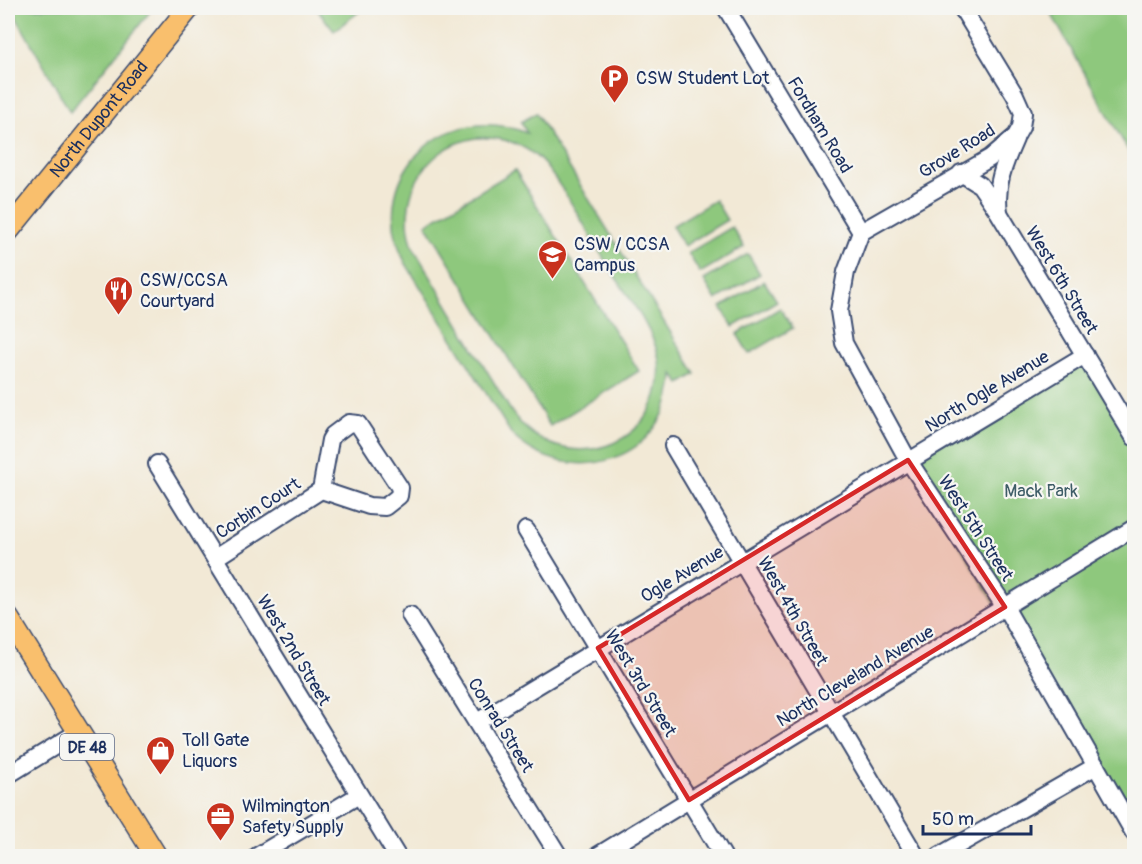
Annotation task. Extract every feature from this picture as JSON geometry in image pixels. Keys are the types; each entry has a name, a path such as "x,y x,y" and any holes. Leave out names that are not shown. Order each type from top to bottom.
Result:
{"main road":[{"name":"North Dupont Road","path":"8,231 189,8"},
{"name":"DE 48","path":"8,618 13,639 78,732 156,856"}],"street":[{"name":"Fordham Road","path":"726,8 861,232"},
{"name":"Grove Road","path":"861,232 990,158 1016,136 1021,127 1023,113 962,8"},
{"path":"999,213 997,197 1000,177 1016,136"},
{"name":"West 6th Street","path":"962,173 980,185 999,213 1134,437"},
{"name":"West 5th Street","path":"861,232 846,272 839,311 844,343 908,460 1005,607 1134,833"},
{"name":"North Ogle Avenue","path":"908,460 1085,356"},
{"name":"Corbin Court","path":"215,558 321,490 330,440 349,423 358,424 400,488 399,496 385,507 369,506 321,490"},
{"name":"West 4th Street","path":"673,446 916,856"},
{"name":"Ogle Avenue","path":"477,722 908,460"},
{"name":"West 2nd Street","path":"157,464 397,856"},
{"name":"North Cleveland Avenue","path":"597,856 1134,528"},
{"name":"West 3rd Street","path":"526,530 723,856"},
{"name":"Conrad Street","path":"410,615 559,856"},
{"path":"8,775 78,732"},
{"path":"939,856 1096,766"},
{"path":"256,856 359,795"}],"highlighted area":[{"path":"908,460 1005,607 689,800 598,648"}],"green space":[{"path":"11,8 153,8 70,112"},
{"path":"316,8 364,8 334,31"},
{"path":"1048,8 1134,8 1134,161"},
{"path":"536,113 696,374 680,384 673,374 667,404 655,428 636,446 614,458 588,463 562,462 536,452 512,435 406,264 395,233 394,203 402,176 418,154 439,137 466,127 495,125 527,133 521,122","holes":["486,138 504,140 521,146 544,164 638,310 656,348 659,360 657,390 647,415 629,434 607,446 582,450 556,446 532,433 511,411 414,249 409,231 408,212 411,195 418,178 441,152 457,143"]},
{"path":"515,170 639,371 550,426 426,224"},
{"path":"715,200 727,220 684,246 672,226"},
{"path":"732,227 744,247 700,273 688,253"},
{"path":"748,254 760,274 716,300 704,280"},
{"path":"764,281 777,301 733,327 721,307"},
{"path":"780,308 793,328 749,354 737,334"},
{"name":"Mack Park","path":"1085,356 1134,437 1134,833 908,460"}],"place":[{"name":"CSW Student Lot","path":"615,104"},
{"name":"CSW / CCSA Campus","path":"553,280"},
{"name":"CSW/CCSA Courtyard","path":"119,316"},
{"name":"Toll Gate Liquors","path":"161,776"},
{"name":"Wilmington Safety Supply","path":"221,842"}]}
